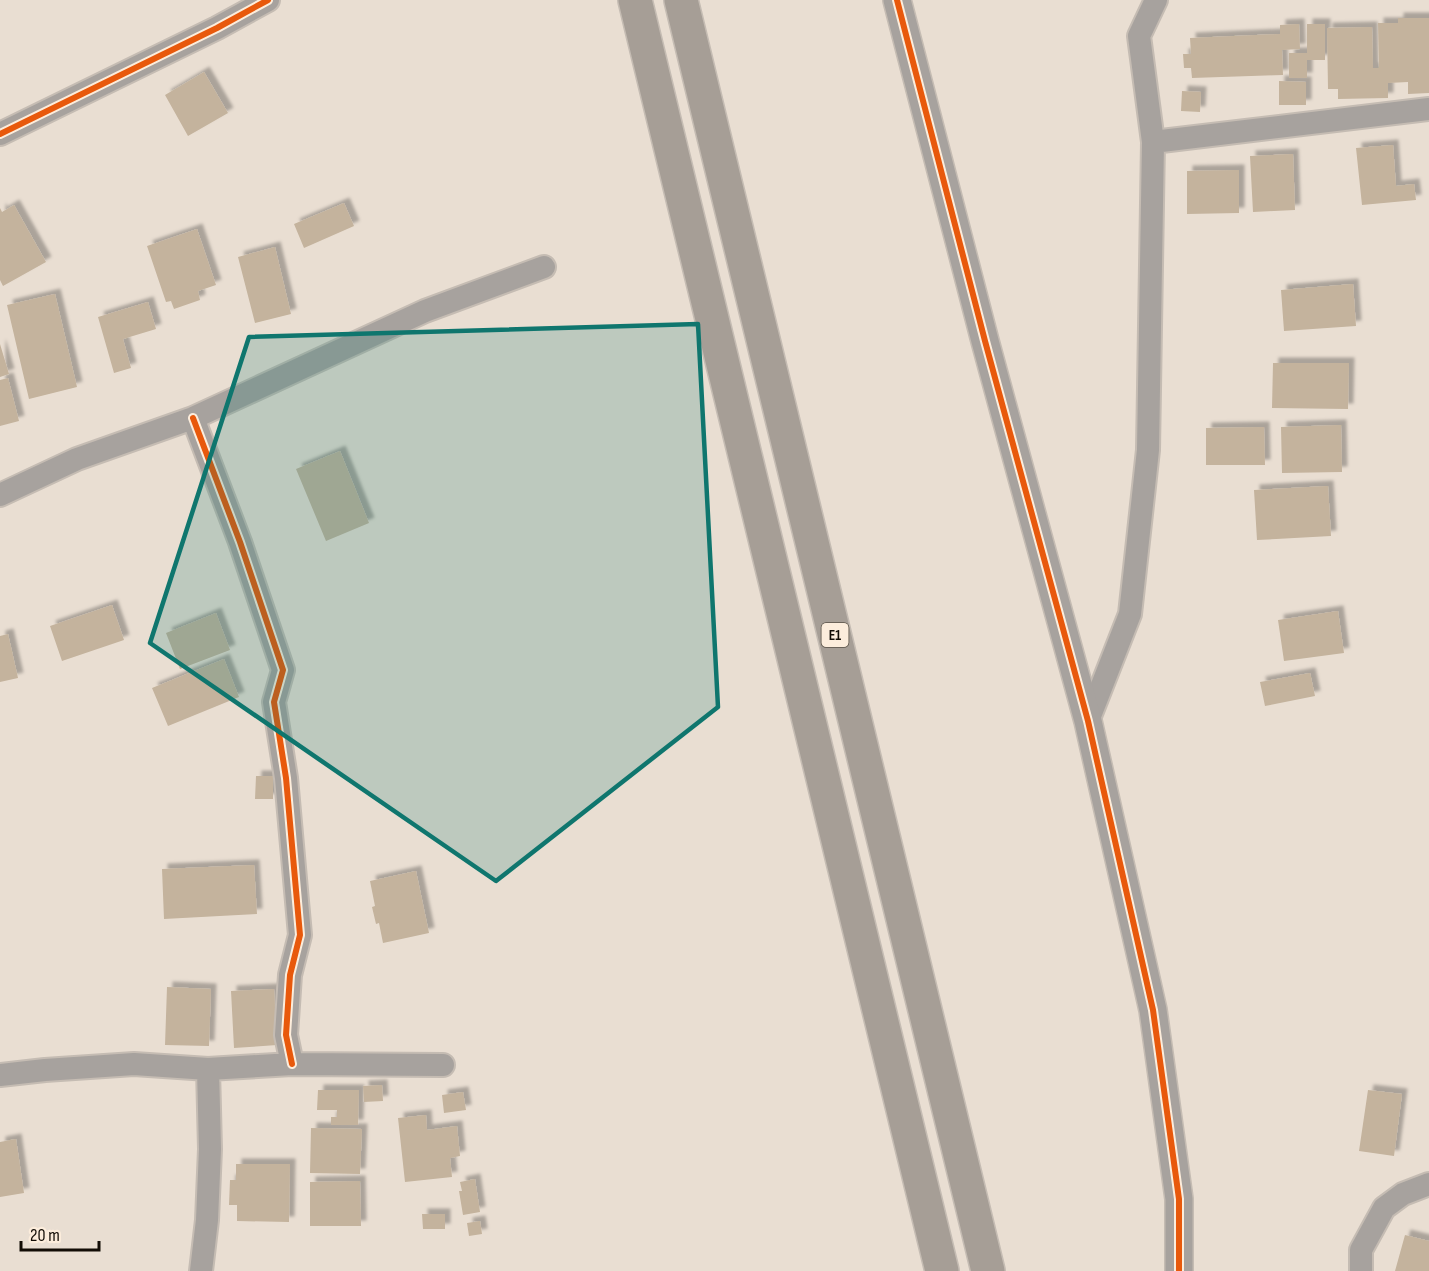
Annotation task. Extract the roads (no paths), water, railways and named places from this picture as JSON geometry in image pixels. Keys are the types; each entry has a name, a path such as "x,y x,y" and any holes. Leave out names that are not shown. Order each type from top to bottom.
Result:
{"highway":[{"path":"635,0 942,1271"},
{"name":"E1","path":"681,0 988,1271"}],"street":[{"path":"0,134 217,28 268,0"},
{"path":"897,0 985,341 1088,721 1153,1010 1179,1198 1179,1271"},
{"path":"1088,721 1130,614 1148,450 1154,142 1139,36 1156,0"},
{"path":"1154,142 1429,109"},
{"path":"0,495 77,459 193,418 425,311 544,267"},
{"path":"193,418 240,542 283,670 274,702 286,778 300,935 290,975 286,1035 292,1064"},
{"path":"0,1075 134,1064 208,1069 292,1064 443,1065"},
{"path":"201,1271 207,1220 210,1149 208,1069"},
{"path":"1361,1271 1362,1250 1384,1208 1403,1194 1429,1184"}]}
